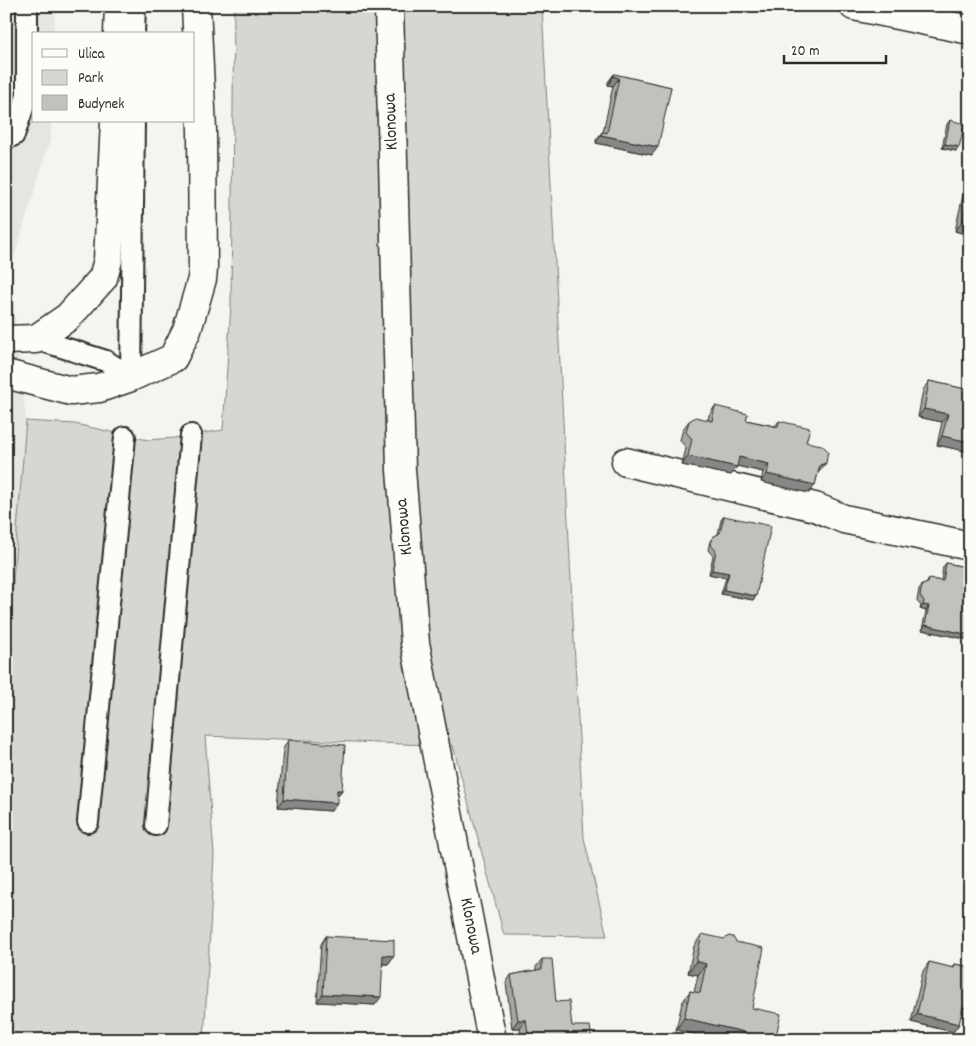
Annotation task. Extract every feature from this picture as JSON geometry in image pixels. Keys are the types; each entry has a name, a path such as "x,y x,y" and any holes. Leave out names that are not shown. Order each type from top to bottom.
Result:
{"street":[{"path":"118,6 118,32"},
{"path":"6,374 71,390 99,388 131,377 173,358 187,330 202,279 202,130 196,6"},
{"name":"Klonowa","path":"388,6 401,470 415,643 492,1040"},
{"path":"854,6 970,30"},
{"path":"6,340 36,339 68,317 103,278 108,260 116,122"},
{"path":"626,462 815,507 844,520 970,546"}],"lane":[{"path":"6,139 14,135 27,96 27,6"},
{"path":"134,6 134,32"},
{"path":"131,377 134,122"},
{"path":"36,339 106,361 131,377"},
{"path":"156,825 191,435"},
{"path":"88,822 125,437"}],"shaded area":[{"path":"6,6 55,6 54,32 32,32 32,122 51,122 51,137 10,271 26,421 6,666"}],"green space":[{"path":"234,6 542,6 584,838 607,936 504,935 453,746 205,736 214,855 204,1040 6,1040 6,666 26,421 75,424 148,440 223,430 231,304"}],"building":[{"path":"614,74 671,87 658,147 601,135 602,132 607,133 619,78 613,76"},
{"path":"950,120 965,124 959,147 945,144"},
{"path":"970,191 970,221 963,220"},
{"path":"929,381 970,390 970,442 942,436 948,414 924,409"},
{"path":"715,406 748,414 746,420 778,427 779,421 810,428 806,442 822,445 828,451 826,463 820,465 815,485 767,474 769,464 739,457 737,467 688,456 692,439 686,432 689,421 696,417 712,421"},
{"path":"724,516 771,526 756,596 724,590 729,573 712,570 716,551 711,545 713,537 720,533"},
{"path":"946,563 970,568 970,635 925,625 929,606 923,605 924,601 920,596 922,585 928,583 929,579 943,581"},
{"path":"288,740 345,745 342,790 337,790 337,803 284,799"},
{"path":"702,934 724,939 729,936 733,937 736,942 764,948 752,1008 781,1014 775,1040 760,1040 743,1036 744,1032 684,1018 690,991 700,993 706,964 696,961"},
{"path":"326,936 394,940 394,956 383,955 381,997 323,994"},
{"path":"542,959 552,959 556,1002 569,1001 572,1026 590,1026 592,1040 529,1040 526,1020 518,1020 511,975 542,969"},
{"path":"929,962 954,968 955,964 970,967 970,1008 963,1007 959,1024 917,1014"}]}
